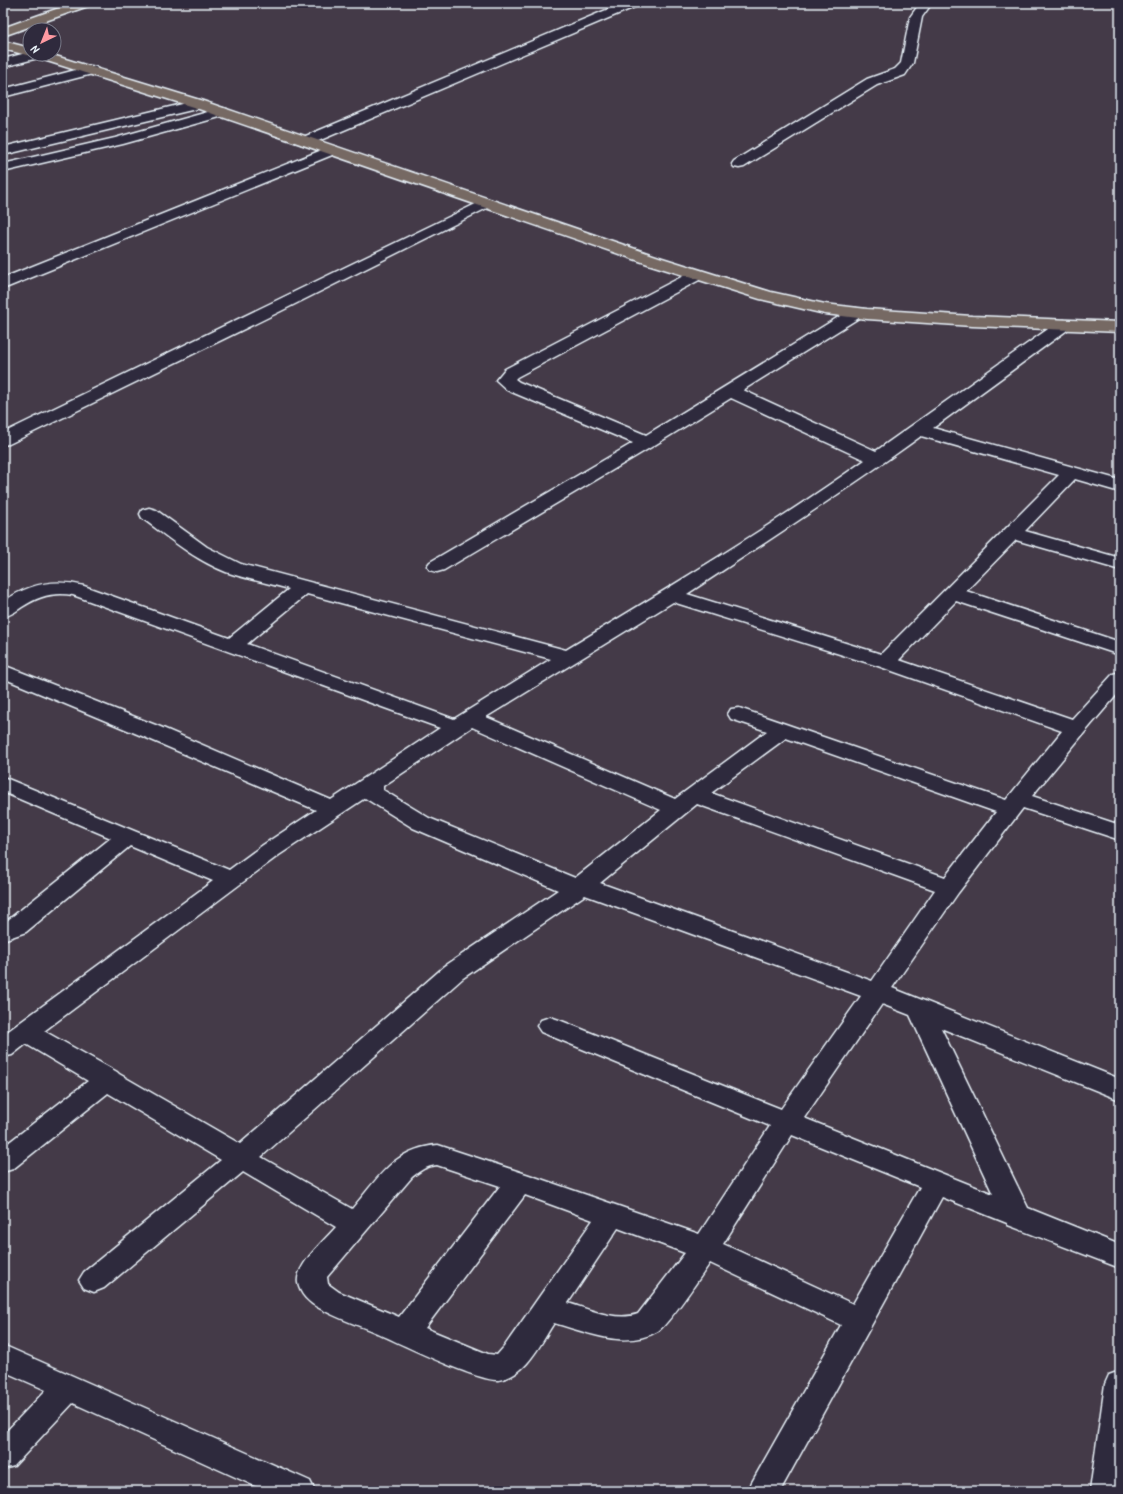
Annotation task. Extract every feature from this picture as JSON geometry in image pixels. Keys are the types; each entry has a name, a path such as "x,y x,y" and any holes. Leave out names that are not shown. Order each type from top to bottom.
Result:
{"main road":[{"path":"3,32 84,3"},
{"path":"3,35 7,38 3,44 22,50"},
{"path":"62,62 198,104 697,275 765,295 812,306 856,313 952,320 1120,327"}],"street":[{"path":"306,141 633,3"},
{"path":"739,164 827,112 872,82 900,72 907,63 916,17 926,3"},
{"path":"3,64 22,58"},
{"path":"3,93 91,70"},
{"path":"3,151 198,104"},
{"path":"3,168 118,141 222,112"},
{"path":"6,280 332,150"},
{"path":"3,440 275,308 486,203"},
{"path":"647,442 513,386 505,380 511,373 697,275"},
{"path":"437,566 647,442 856,313"},
{"path":"3,1048 271,850 463,723 780,525 878,459 1064,325"},
{"path":"731,391 878,459"},
{"path":"918,429 1120,486"},
{"path":"885,662 1071,473"},
{"path":"149,514 201,552 216,561 257,575 568,657"},
{"path":"1011,533 1120,564"},
{"path":"3,611 23,597 38,590 51,587 63,587 77,590 232,646 463,723 686,802 950,887"},
{"path":"232,646 303,587"},
{"path":"952,593 1120,649"},
{"path":"670,595 885,662 1076,728"},
{"path":"3,672 150,731 333,809"},
{"path":"547,1309 607,1326 622,1328 635,1327 648,1322 658,1311 704,1248 787,1121 950,887 1014,804 1076,728 1111,702 1120,678"},
{"path":"739,714 782,730 1014,804 1120,833"},
{"path":"94,1280 242,1158 454,972 582,885 686,802 782,730"},
{"path":"372,783 372,793 421,823 576,888 582,885 877,992 1120,1090"},
{"path":"3,784 230,879"},
{"path":"3,932 18,926 128,836"},
{"path":"919,1008 1018,1216"},
{"path":"550,1026 1120,1256"},
{"path":"26,1032 354,1224"},
{"path":"3,1162 108,1080"},
{"path":"612,1215 509,1363 502,1367 496,1368 485,1366 329,1300 319,1294 311,1281 313,1273 402,1170 412,1161 424,1156 438,1155 519,1182 612,1215 704,1248 859,1320"},
{"path":"404,1333 519,1182"},
{"path":"763,1491 936,1183"},
{"path":"3,1357 298,1491"},
{"path":"1106,1491 1120,1384"},
{"path":"3,1456 69,1387"}]}
